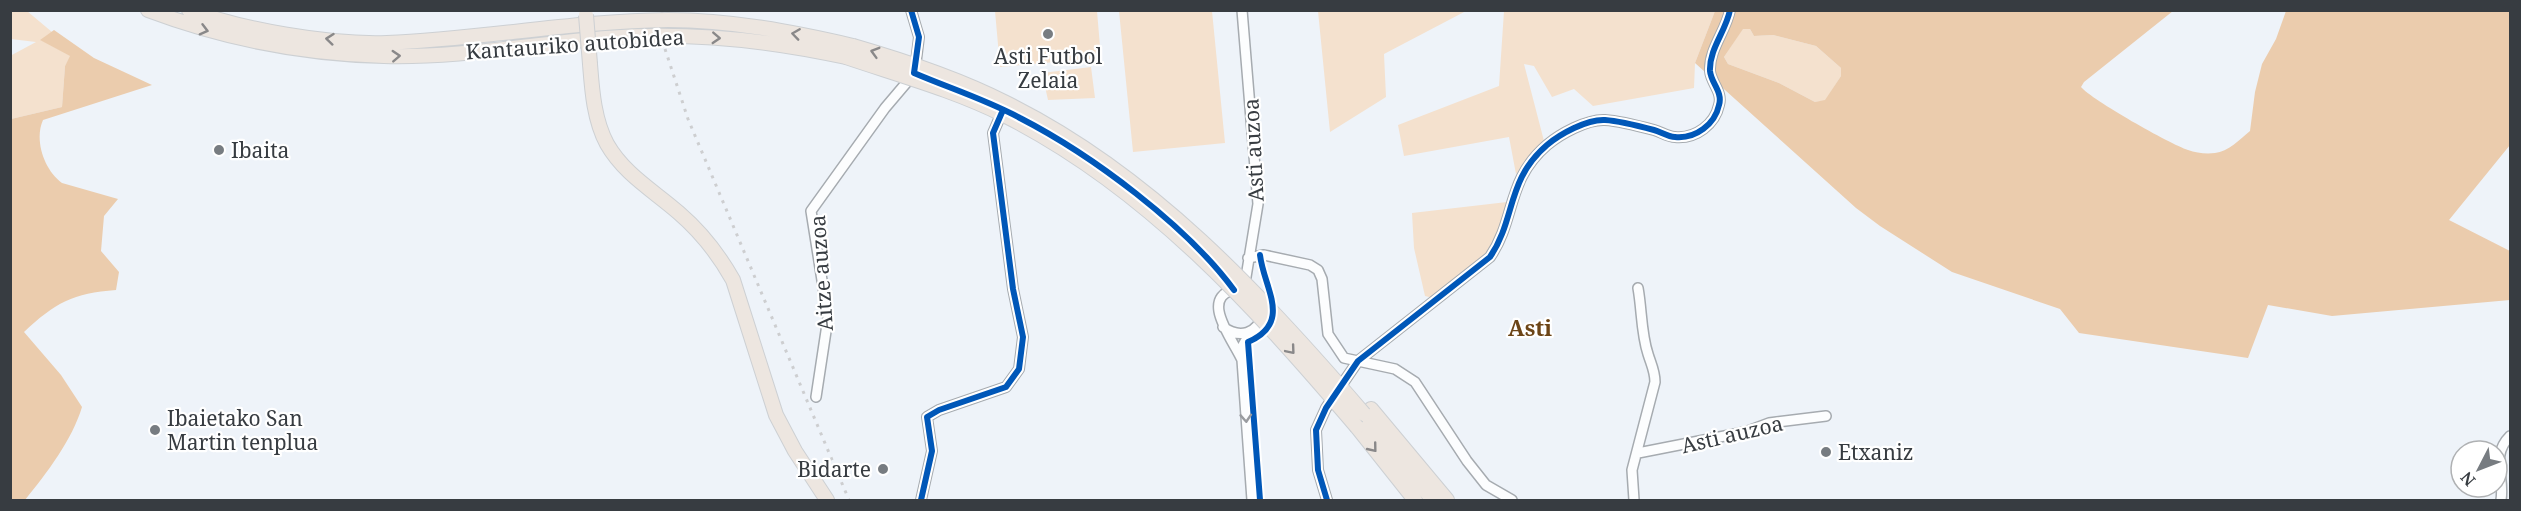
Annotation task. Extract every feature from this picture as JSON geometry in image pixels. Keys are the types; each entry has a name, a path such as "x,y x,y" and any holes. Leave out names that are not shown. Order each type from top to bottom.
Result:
{"highway":[{"name":"Kantauriko autobidea","path":"148,10 190,26 246,41 334,54 387,56 477,51 608,38 668,35 724,38 850,51 946,76 1005,102 1072,140 1129,180 1184,225 1231,269 1314,356 1333,368 1367,411"},
{"name":"Kantauriko autobidea","path":"189,10 249,27 285,34 384,43 616,22 669,20 711,22 809,36 964,96 1023,126 1079,159 1176,234 1284,342 1357,427 1415,501"},
{"path":"586,13 590,64 598,116 607,144 625,169 681,214 724,264 741,299 776,415 795,452 826,501"},
{"path":"1367,411 1432,501"},
{"path":"1367,411 1447,501"},
{"path":"1390,469 1408,501"}],"street":[{"path":"911,10 919,37 914,73 1003,110 1054,137 1123,184 1186,236 1239,289 1252,292 1262,305 1260,322 1251,331 1244,345 1242,360 1252,501"},
{"name":"Asti auzoa","path":"1239,289 1248,258 1258,204 1242,10"},
{"path":"1327,501 1318,470 1316,430 1320,417 1358,361 1490,257 1502,236 1521,177 1547,145 1560,136 1594,121 1605,120 1653,130 1675,138 1690,136 1703,130 1710,123 1719,106 1720,96 1710,72 1712,57 1730,10"},
{"name":"Aitze auzoa","path":"816,397 828,318 812,211 885,108 914,73"},
{"path":"921,501 932,451 927,417 939,410 1006,387 1019,369 1023,337 1013,289 993,133 1003,110"},
{"path":"1248,258 1265,255 1310,265 1318,270 1322,279 1328,334 1344,358 1395,369 1415,382 1467,461 1486,485 1512,501"},
{"path":"1223,275 1245,271"},
{"path":"1223,275 1222,298 1218,313 1223,327 1242,360"},
{"path":"1634,501 1632,470 1655,382 1654,369 1647,354 1642,328 1638,288"},
{"path":"1222,298 1239,289"},
{"path":"1223,327 1239,334 1251,331"},
{"name":"Asti auzoa","path":"1638,453 1745,432 1769,423 1826,416"},
{"path":"2501,501 2497,463 2500,449 2511,436"}],"shaded area":[{"path":"1318,10 1466,11 1384,54 1386,97 1330,132"},
{"path":"11,11 27,11 52,32 41,40 71,56 65,66 62,107 11,119 10,56 36,42 11,39"},
{"name":"Asti Futbol Zelaia","path":"995,11 1097,11 1101,58 1000,67"},
{"path":"1119,11 1212,11 1225,143 1133,152"},
{"path":"1504,11 1715,11 1695,63 1694,88 1593,106 1574,89 1552,97 1534,66 1524,64 1544,141 1516,174 1509,137 1404,156 1398,125 1499,86"},
{"path":"1715,11 2173,11 2084,82 2081,87 2115,111 2165,139 2191,151 2212,153 2229,148 2250,131 2255,92 2262,64 2276,39 2286,11 2510,11 2510,145 2449,220 2510,251 2510,300 2332,316 2268,305 2248,358 2079,333 2060,309 1952,272 1880,226 1856,208 1695,63","holes":["1743,29 1750,29 1754,36 1773,35 1816,46 1841,68 1841,76 1825,100 1815,102 1779,83 1728,64 1724,57"]},
{"path":"1743,28 1750,29 1754,36 1773,35 1816,46 1841,68 1841,76 1825,101 1815,102 1779,83 1728,64 1724,57"},
{"path":"54,30 94,58 152,85 43,120 40,128 42,154 50,170 62,183 118,199 104,216 101,251 119,272 116,290 101,291 66,301 45,314 24,332 61,375 82,407 72,432 42,479 25,500 11,500 11,119 62,107 65,66 70,56 40,40"},
{"path":"1091,67 1095,98 1048,100 1042,73"},
{"path":"1507,202 1497,236 1485,256 1433,298 1425,296 1414,248 1412,213"}],"railway":[{"path":"665,49 688,119 849,500"}],"cycle path":[{"path":"911,10 919,37 914,73 1007,112 1077,151 1164,217 1214,265 1234,290"},
{"path":"1327,500 1318,470 1316,430 1326,408 1358,361 1490,257 1498,243 1524,172 1534,158 1559,136 1598,120 1630,124 1675,137 1690,136 1709,124 1717,112 1720,100 1711,75 1710,63 1730,10"},
{"path":"921,500 932,451 927,417 939,410 1006,387 1019,369 1023,337 1013,289 993,133 1003,110"},
{"path":"1260,255 1270,292 1273,315 1262,334 1248,342 1260,500"}],"place":[{"name":"Asti Futbol Zelaia","path":"1048,34"},
{"name":"Ibaita","path":"219,150"},
{"name":"Ibaietako San Martin tenplua","path":"155,430"},
{"name":"Etxaniz","path":"1826,452"},
{"name":"Bidarte","path":"883,469"}],"district":[{"name":"Asti","path":"1530,327"}]}
